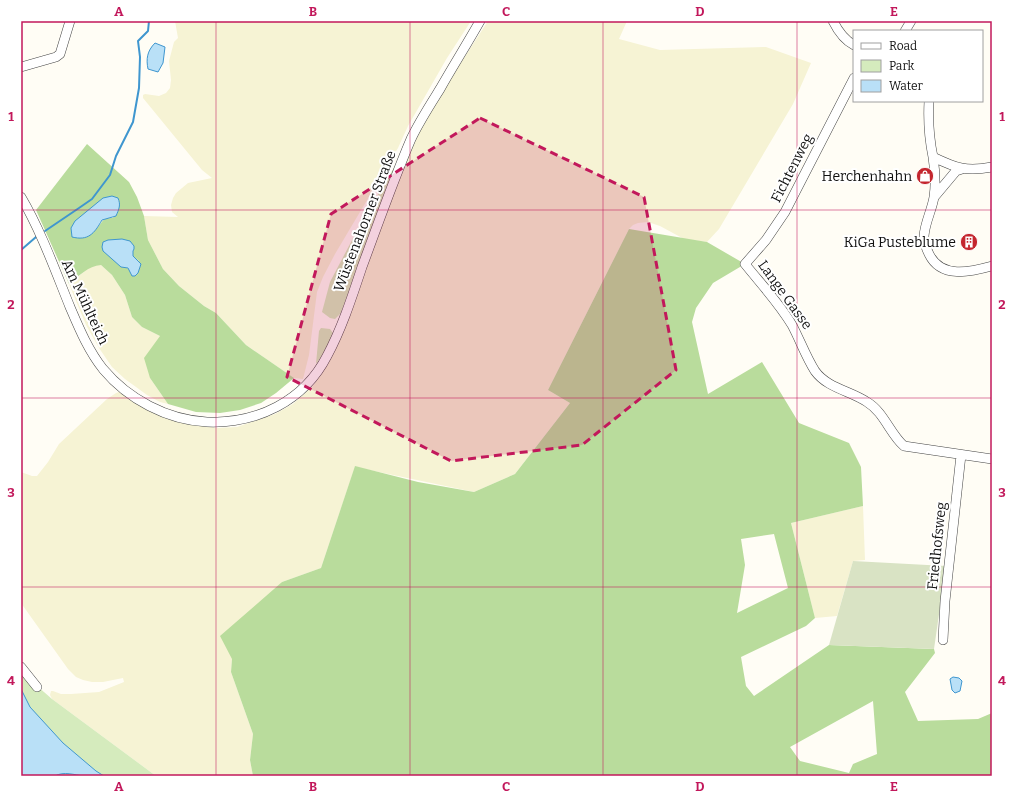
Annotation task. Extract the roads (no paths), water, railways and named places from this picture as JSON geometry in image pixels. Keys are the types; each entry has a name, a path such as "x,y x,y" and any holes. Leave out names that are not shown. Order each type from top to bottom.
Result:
{"street":[{"path":"21,67 50,59 60,54 70,21"},
{"name":"Wüstenahorner Straße","path":"261,415 286,402 300,391 310,382 327,356 348,306 399,169 413,136 429,106 480,21"},
{"path":"833,21 846,40 853,44"},
{"path":"906,30 911,21"},
{"name":"Fichtenweg","path":"745,264 766,240 785,212 853,80"},
{"path":"928,102 930,144 935,168 935,196 927,222 924,240 930,256 935,263 943,269 965,272 992,266"},
{"path":"933,157 962,169"},
{"path":"935,196 956,171 962,169 992,167"},
{"name":"Am Mühlteich","path":"21,197 34,221 83,338 103,368 115,382 130,394 155,409 189,420 218,423 261,415"},
{"name":"Lange Gasse","path":"745,264 790,323 815,371 822,379 873,406 898,442 904,446 992,459"},
{"name":"Friedhofsweg","path":"943,640 945,601 961,455"},
{"path":"21,667 37,687"}],"water":[{"path":"155,43 165,47 163,63 158,72 148,69 147,65 149,52"},
{"path":"112,196 118,198 119,203 119,209 116,216 102,220 93,233 86,237 72,237 71,228 75,221 103,198"},
{"path":"122,239 130,241 134,246 133,256 141,264 138,273 135,276 132,276 128,268 121,267 103,251 103,242"},
{"path":"953,677 959,678 962,681 960,691 955,693 952,690 950,679"},
{"path":"21,689 30,707 63,743 104,776 65,774 55,776 21,776"}],"waterway":[{"path":"45,231 92,199 110,175 116,156 133,122 139,88 140,57 138,41 148,31 149,21"},
{"path":"21,250 36,237"}],"place":[{"name":"Herchenhahn","path":"925,176"},
{"name":"KiGa Pusteblume","path":"969,242"}]}
